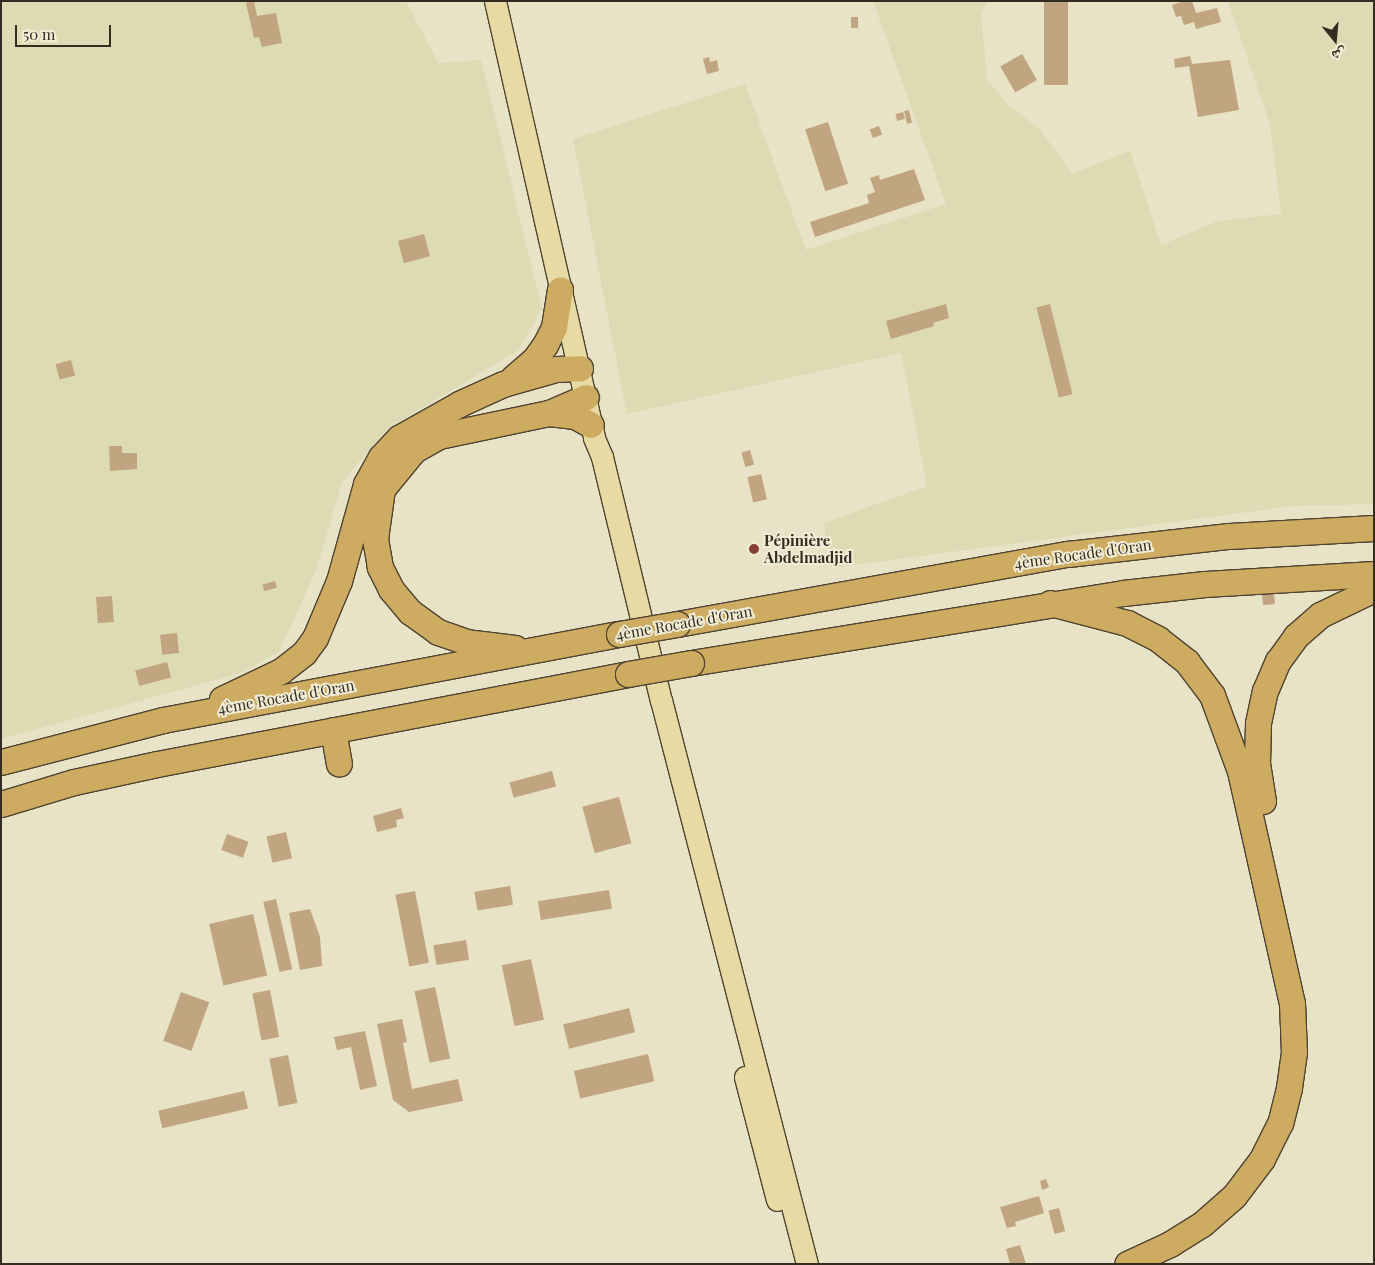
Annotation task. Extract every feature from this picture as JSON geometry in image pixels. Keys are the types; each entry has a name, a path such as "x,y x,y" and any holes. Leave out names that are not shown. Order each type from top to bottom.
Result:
{"highway":[{"path":"163,720 253,686 281,671 304,653 327,614 366,484 381,456 412,429 520,374 546,345 554,327 560,289"},
{"path":"503,384 556,369 580,368"},
{"path":"542,651 467,642 438,632 410,612 391,589 380,567 374,539 382,489 414,450 453,431 549,413 586,397"},
{"path":"549,413 575,416 593,432"},
{"name":"4ème Rocade d'Oran","path":"1,762 163,720 542,651 619,634 1068,554 1229,536 1374,528"},
{"path":"1,804 74,782 333,730 628,674 1050,603 1205,584 1374,574"},
{"path":"1162,1264 1207,1238 1247,1204 1271,1172 1296,1119 1306,1067 1306,1002 1259,783 1258,723 1271,675 1296,636 1330,608 1374,589"},
{"path":"1050,603 1127,623 1150,634 1187,662 1212,695 1240,771 1292,1004 1294,1052 1289,1088 1280,1123 1262,1158 1234,1196 1202,1224 1170,1244 1127,1264"},
{"path":"333,730 339,763"}],"main road":[{"path":"495,1 560,289 580,368 593,432 602,457 661,700 808,1264"},
{"path":"593,432 593,467 645,693 793,1264"}],"shaded area":[{"path":"1,1 406,1 438,63 481,60 542,308 519,350 388,428 342,482 317,568 279,652 241,673 1,739"},
{"path":"873,1 989,1 981,12 987,80 1010,107 1039,128 1072,174 1130,151 1161,245 1218,221 1281,214 1270,124 1228,1 1374,1 1374,504 1293,506 831,568 824,523 927,486 901,353 627,414 573,139 745,84 806,250 946,204"}],"building":[{"path":"254,1 257,16 276,13 282,43 262,47 259,37 254,38 246,3"},
{"path":"1044,1 1068,1 1068,85 1044,85"},
{"path":"1184,1 1192,1 1196,13 1217,8 1221,22 1196,29 1194,22 1184,25 1181,16 1176,17 1172,5"},
{"path":"851,17 858,17 858,28 851,28"},
{"path":"1022,54 1037,80 1015,92 1000,66"},
{"path":"1190,56 1192,64 1230,60 1239,110 1198,117 1189,66 1175,68 1174,59"},
{"path":"709,57 710,62 717,60 719,71 707,74 703,59"},
{"path":"909,110 912,123 907,124 904,111"},
{"path":"903,112 905,119 897,121 895,114"},
{"path":"828,122 848,184 825,191 805,129"},
{"path":"879,126 882,134 873,138 870,130"},
{"path":"914,169 925,200 815,237 810,222 869,203 867,195 875,192 870,178 879,175 880,180"},
{"path":"424,234 430,256 404,263 398,241"},
{"path":"946,304 949,318 933,323 934,326 891,339 886,321"},
{"path":"1050,304 1072,394 1059,398 1036,307"},
{"path":"71,360 75,375 60,380 56,364"},
{"path":"109,446 122,446 122,453 137,453 137,469 110,471"},
{"path":"750,450 754,464 745,467 741,452"},
{"path":"761,474 767,499 753,502 747,477"},
{"path":"275,581 277,588 264,591 263,585"},
{"path":"1274,593 1275,604 1263,605 1262,594"},
{"path":"112,596 114,622 98,623 96,597"},
{"path":"177,633 179,653 162,655 160,635"},
{"path":"167,662 171,677 139,686 135,671"},
{"path":"552,771 556,786 514,798 509,782"},
{"path":"619,797 631,843 595,853 582,807"},
{"path":"401,808 404,818 396,820 397,827 377,832 373,816"},
{"path":"286,832 292,858 273,863 267,836"},
{"path":"227,834 249,842 243,858 221,850"},
{"path":"510,886 513,905 477,910 474,892"},
{"path":"609,890 612,909 541,920 538,901"},
{"path":"415,891 429,963 409,966 395,895"},
{"path":"276,899 292,969 280,972 263,902"},
{"path":"310,909 320,937 322,966 300,970 289,913"},
{"path":"253,914 267,975 223,986 209,924"},
{"path":"466,940 469,960 437,965 433,945"},
{"path":"531,959 544,1020 515,1026 502,965"},
{"path":"435,987 450,1058 430,1063 414,991"},
{"path":"270,990 279,1037 261,1041 252,993"},
{"path":"181,992 209,1002 191,1051 163,1041"},
{"path":"629,1008 635,1032 569,1049 563,1024"},
{"path":"402,1019 407,1042 403,1043 412,1089 458,1079 463,1101 409,1112 393,1100 377,1024"},
{"path":"365,1031 377,1086 360,1090 351,1047 337,1050 334,1037"},
{"path":"648,1054 654,1081 580,1098 574,1071"},
{"path":"288,1055 297,1103 279,1107 269,1059"},
{"path":"244,1091 248,1109 162,1128 158,1111"},
{"path":"1046,1179 1049,1187 1042,1190 1040,1181"},
{"path":"1039,1196 1044,1213 1015,1222 1016,1226 1007,1228 1000,1207"},
{"path":"1059,1208 1065,1231 1055,1234 1048,1211"},
{"path":"1020,1245 1026,1264 1010,1264 1006,1249"}],"place":[{"name":"Pépinière Abdelmadjid","path":"754,549"}]}
